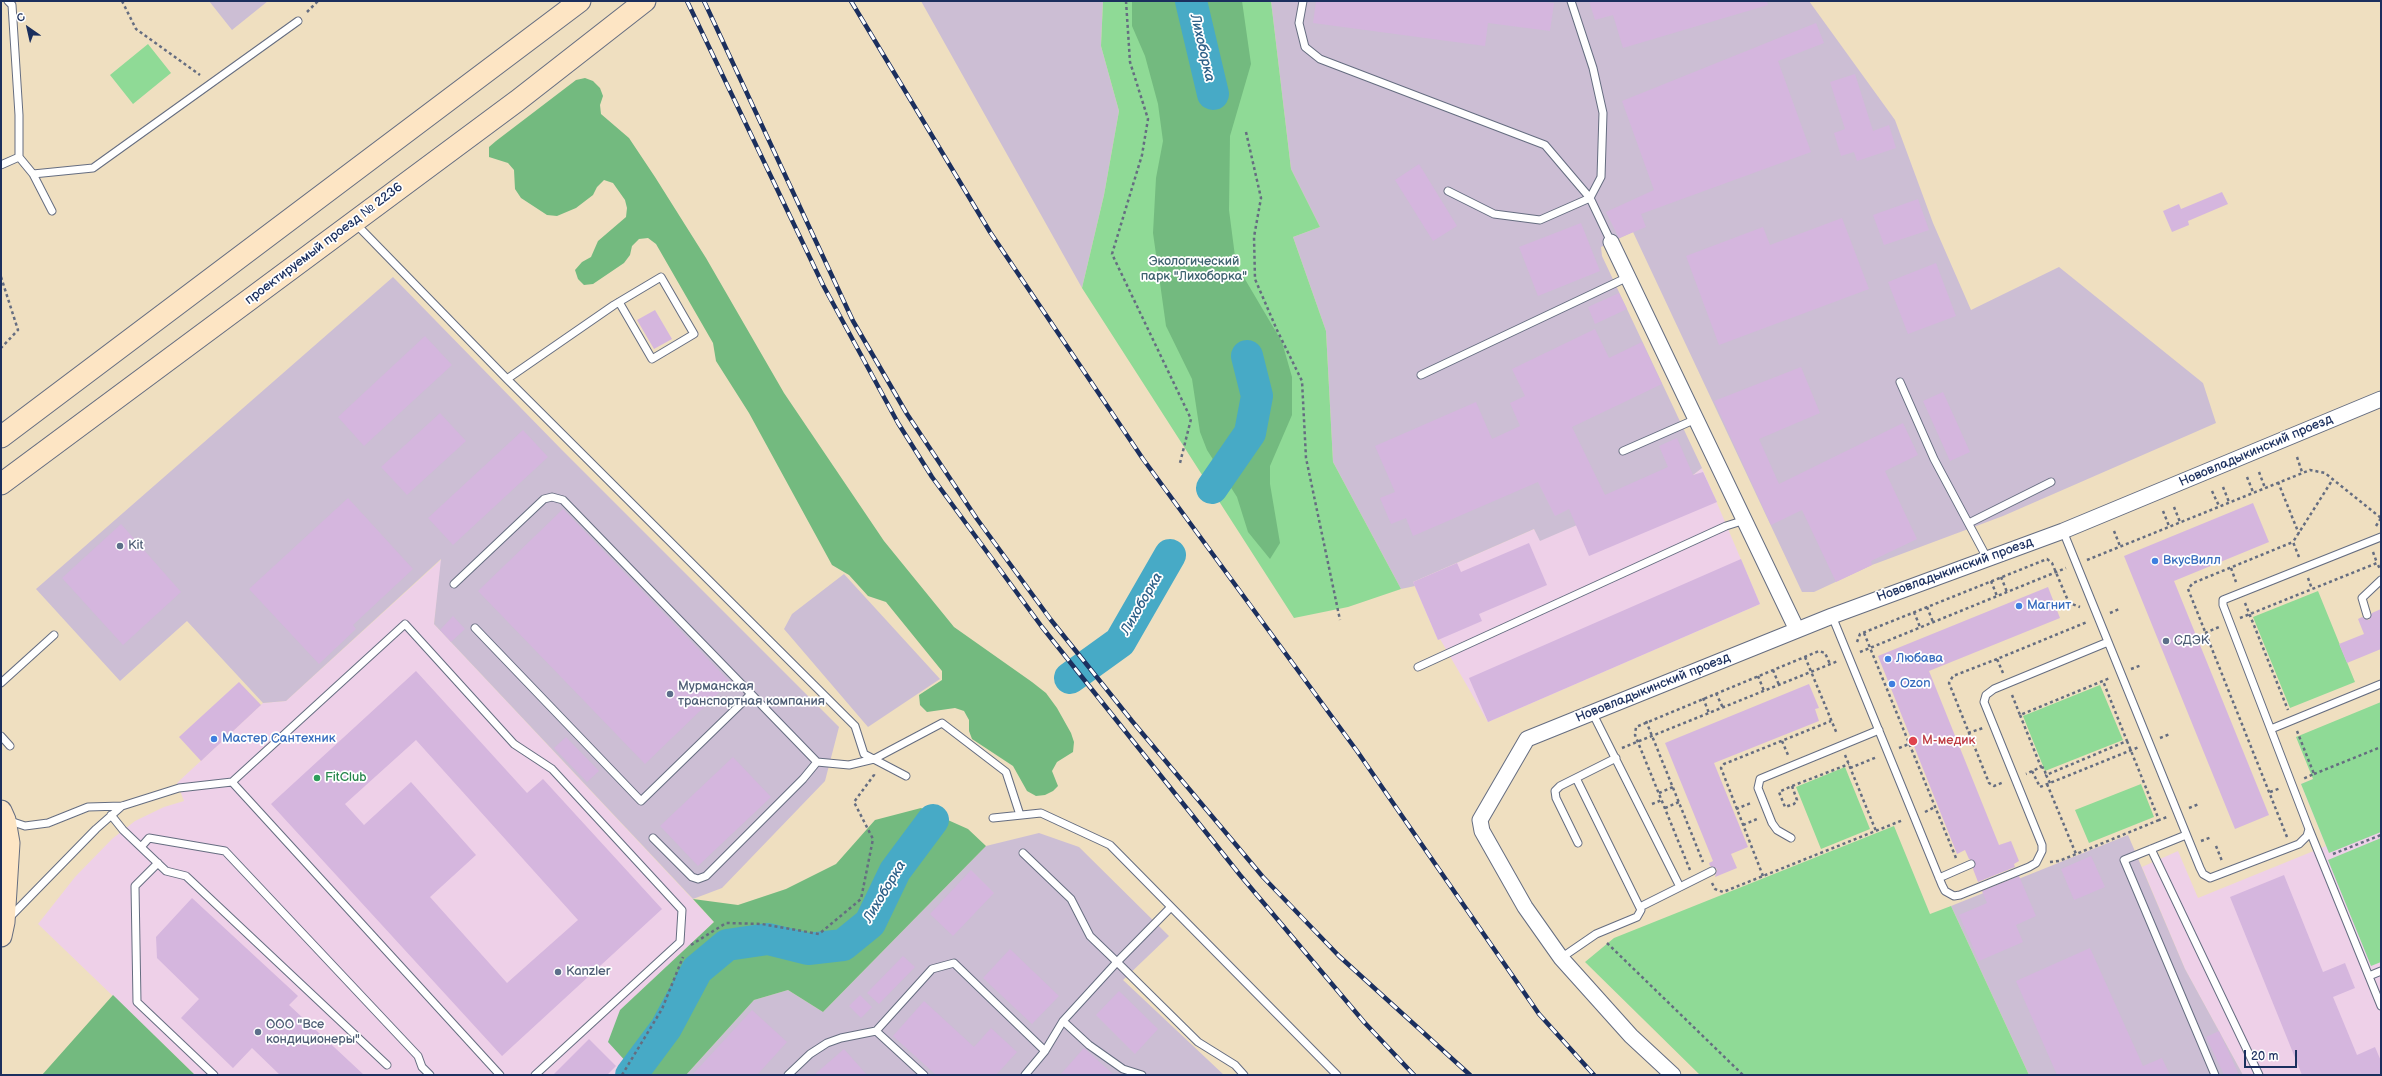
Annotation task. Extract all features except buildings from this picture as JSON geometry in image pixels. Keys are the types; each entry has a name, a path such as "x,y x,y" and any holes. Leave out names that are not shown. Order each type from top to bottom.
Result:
{"main road":[{"path":"1,437 580,1"},
{"name":"проектируемый проезд № 2236","path":"1,484 517,101 645,1"},
{"path":"3,815 9,843 3,929"}],"street":[{"path":"1611,242 1797,630"},
{"name":"Нововладыкинский проезд","path":"1561,958 1525,907 1482,831 1480,820 1527,739 1832,616 2064,531 2381,399"},
{"path":"1561,958 1630,1036 1674,1075"}],"lane":[{"path":"8,1 12,5 19,157 33,174 52,211"},
{"path":"1304,1 1299,23 1305,47 1320,59 1545,145 1590,198 1611,242"},
{"path":"1448,191 1494,214 1540,220 1590,198 1601,177 1603,113 1593,68 1571,1"},
{"path":"33,174 93,168 298,21"},
{"path":"1,165 19,157"},
{"path":"354,222 507,379 855,726 864,754 906,776"},
{"path":"507,379 619,302 661,277 694,334 652,359 619,302"},
{"path":"1421,375 1628,277"},
{"path":"1900,382 1934,459 1987,558"},
{"path":"1623,451 1696,419"},
{"path":"1968,523 2051,482"},
{"path":"454,584 544,500 552,497 563,500 817,762 849,765 874,759 942,723 1006,772 1020,815"},
{"path":"1418,667 1726,526 1745,520"},
{"path":"2064,531 2202,874 2210,878 2299,844 2308,836 2309,829"},
{"path":"2381,537 2223,600 2309,829 2381,1006"},
{"path":"2367,615 2362,598 2381,580"},
{"path":"1832,616 1939,878 1945,891 1954,896 1960,895 2029,867 2040,858 2042,845 1984,702 1989,692 2108,642"},
{"path":"3,815 25,826 48,823 88,807 122,806 179,788 232,782 405,624 514,744 552,769 682,910 680,942 535,1075"},
{"path":"475,628 641,801 751,694"},
{"path":"1,683 54,635"},
{"path":"2271,729 2381,684"},
{"path":"1592,712 1680,887"},
{"path":"1791,838 1774,826 1758,788 1759,782 1763,777 1879,730"},
{"path":"1,736 10,746"},
{"path":"1578,843 1555,794 1560,786 1614,755"},
{"path":"653,838 692,877 698,879 706,876 803,780 817,762"},
{"path":"1561,958 1596,934 1637,917 1640,912 1640,907 1576,778"},
{"path":"232,782 500,1075"},
{"path":"3,929 111,815 122,806"},
{"path":"993,818 1041,813 1110,845 1337,1075"},
{"path":"111,815 166,871 186,876 387,1065"},
{"path":"2186,835 2124,860 2214,1075"},
{"path":"141,847 149,838 226,850 418,1056 422,1067 430,1075"},
{"path":"2150,849 2258,1075"},
{"path":"1023,853 1071,899 1090,936 1198,1042 1235,1065 1244,1075"},
{"path":"158,863 135,886 137,1002 214,1075"},
{"path":"1939,878 1971,864"},
{"path":"1640,907 1710,872"},
{"path":"1025,1075 1045,1051 1063,1021 1117,962 1172,907"},
{"path":"788,1075 810,1054 827,1043 841,1038 876,1031 932,969 954,963 1045,1051"},
{"path":"2369,976 2381,971"},
{"path":"1063,1021 1089,1045 1123,1069 1142,1075"},
{"path":"876,1031 924,1075"}],"path":[{"path":"122,1 136,29 211,83"},
{"path":"1126,1 1130,62 1148,119 1142,155 1112,254 1191,419 1180,463"},
{"path":"1246,132 1261,198 1254,238 1255,279 1277,330 1302,381 1306,458 1340,620"},
{"path":"1,277 18,330 1,348"},
{"path":"2297,457 2302,472"},
{"path":"1614,755 1652,736 2302,472 2318,471 2333,479 2381,518"},
{"path":"2259,472 2265,488"},
{"path":"2247,477 2253,492"},
{"path":"2301,529 2333,479"},
{"path":"2278,482 2299,534"},
{"path":"2223,487 2229,502"},
{"path":"2212,491 2218,506"},
{"path":"2174,507 2180,522"},
{"path":"2163,511 2169,526"},
{"path":"2114,531 2120,546"},
{"path":"1864,659 1857,640 1864,633 2047,559 2052,563 2069,603 2081,608"},
{"path":"2205,633 2377,563 2381,572"},
{"path":"2230,568 2314,774"},
{"path":"2000,577 2006,592"},
{"path":"1991,581 1997,596"},
{"path":"1927,607 1933,622"},
{"path":"1914,612 1920,627"},
{"path":"2084,615 2087,622"},
{"path":"2041,767 1994,786 1989,784 1949,683 1953,676 2065,631"},
{"path":"1864,633 1960,869"},
{"path":"1694,880 1634,730 1639,724 1646,721 1805,657 1823,651 1830,664"},
{"path":"1805,657 1876,831"},
{"path":"1997,659 2041,767 2044,768 2076,854"},
{"path":"1773,670 1779,685"},
{"path":"1758,676 1764,691"},
{"path":"2020,714 2106,679"},
{"path":"2103,681 2159,820"},
{"path":"1716,693 1723,708"},
{"path":"1703,698 1709,713"},
{"path":"1646,721 1679,802 1710,872 1715,889 1723,892 1890,826"},
{"path":"1897,740 1902,755"},
{"path":"2046,775 2128,741"},
{"path":"2270,792 2381,747"},
{"path":"2032,771 2039,787 2135,749"},
{"path":"687,948 726,923 762,924 819,934 861,899 873,839 854,802 874,775 874,759"},
{"path":"1850,768 1864,762"},
{"path":"1792,786 1797,800 1794,804 1785,807 1779,792 1792,786 1848,764"},
{"path":"1659,793 1673,787"},
{"path":"1665,808 1679,802"},
{"path":"1923,804 1925,811"},
{"path":"2040,858 2055,862 2163,819"},
{"path":"2321,859 2381,835"},
{"path":"2200,841 2212,837"},
{"path":"1602,938 1743,1075"},
{"path":"622,1075 662,1009 684,955"}],"shaded area":[{"path":"209,1 268,1 232,30"},
{"path":"921,1 1103,1 1101,46 1119,111 1104,195 1082,288"},
{"path":"1271,1 1809,1 1895,120 1933,223 1971,310 2059,267 2203,383 2216,423 2003,516 1872,565 1814,592 1802,592 1633,232 1601,247 1602,256 1702,468 1693,475 1540,541 1534,529 1413,582 1415,586 1401,589 1333,462 1326,331 1293,237 1320,227 1291,169"},
{"path":"393,277 562,450 839,727 825,781 722,888 693,899 434,624 441,559 286,701 263,703 187,621 120,681 36,589"},
{"path":"1702,468 1760,604 1488,722 1440,639 1438,640 1413,582 1534,529 1541,540 1693,475"},
{"path":"442,559 434,624 714,922 620,1011 629,1065 620,1075 195,1075 38,924 75,877 112,839 135,821 164,807 184,801 177,783 263,703 286,701"},
{"path":"844,574 940,679 868,727 784,629 792,614"},
{"path":"2381,751 2381,1075 2243,1075 2185,969 2142,867 2178,851 2198,898 2326,846 2301,784"},
{"path":"1039,833 1079,847 1169,936 1123,980 1224,1075 686,1075 754,1000 788,990 823,1012 986,846"},
{"path":"2128,835 2185,969 2243,1075 2029,1075 1951,906"}],"green space":[{"name":"Экологический парк \"Лихоборка\"","path":"1103,1 1271,1 1291,169 1320,227 1293,237 1326,331 1333,462 1401,589 1348,607 1294,618 1082,288 1104,195 1119,111 1101,46"},
{"path":"1132,1 1242,1 1251,64 1230,136 1229,210 1236,264 1282,342 1292,377 1292,415 1270,466 1270,484 1280,543 1270,559 1248,532 1237,497 1207,450 1200,432 1192,379 1166,326 1153,233 1156,178 1163,141 1158,104 1145,56 1132,26"},
{"path":"148,44 171,73 133,104 110,75"},
{"path":"585,78 593,81 600,88 603,96 600,105 601,114 629,138 655,177 706,258 784,393 884,541 954,627 1046,693 1057,708 1071,733 1074,742 1073,752 1057,762 1052,771 1058,786 1053,791 1045,795 1036,796 1027,791 1013,766 972,739 969,731 969,720 964,711 955,708 927,712 920,705 919,695 942,680 942,671 886,602 868,596 849,575 832,565 749,413 716,361 713,343 656,244 648,238 639,239 632,246 630,255 624,263 593,284 584,285 578,279 575,270 582,262 591,257 598,241 626,217 627,208 625,200 613,183 604,180 597,187 593,195 576,208 557,216 547,215 521,198 515,189 514,170 508,163 489,157 489,147 496,141 576,80"},
{"path":"2318,591 2355,682 2290,708 2253,617"},
{"path":"2100,685 2123,740 2045,771 2023,716"},
{"path":"2381,702 2381,832 2329,853 2301,784 2313,779 2296,737"},
{"path":"1845,767 1870,829 1821,849 1796,787"},
{"path":"2141,784 2154,817 2089,843 2075,810"},
{"path":"921,808 968,829 986,846 823,1012 788,990 754,1000 686,1075 620,1075 629,1065 608,1042 620,1010 714,922 693,899 738,905 786,889 836,864 875,820"},
{"path":"1894,826 1930,914 1951,906 2029,1075 1700,1075 1585,962 1614,938"},
{"path":"2381,838 2381,962 2371,966 2328,860"},
{"path":"113,995 195,1075 42,1075"}],"waterway":[{"name":"Лихоборка","path":"1191,1 1213,94"},
{"name":"Лихоборка","path":"1212,488 1250,433 1257,396 1247,356"},
{"name":"Лихоборка","path":"1070,678 1120,642 1170,555"},
{"name":"Лихоборка","path":"631,1075 666,1028 697,970 727,945 768,939 808,949 843,945 870,923 895,871 933,820"}],"railway":[{"path":"687,1 823,285 898,423 932,477 1042,627 1240,875 1364,1022 1414,1075"},
{"path":"704,1 853,321 907,414 977,519 1051,620 1132,721 1263,877 1339,956 1470,1075"},
{"path":"851,1 990,232 1143,459 1357,751 1539,1014 1594,1075"}],"place":[{"name":"Kit","path":"120,546"},
{"name":"ВкусВилл","path":"2155,561"},
{"name":"Магнит","path":"2019,606"},
{"name":"СДЭК","path":"2166,641"},
{"name":"Любава","path":"1888,659"},
{"name":"Ozon","path":"1892,684"},
{"name":"Мурманская транспортная компания","path":"670,694"},
{"name":"Мастер Сантехник","path":"214,739"},
{"name":"М-медик","path":"1913,741"},
{"name":"FitClub","path":"317,778"},
{"name":"Kanzler","path":"558,972"},
{"name":"ООО \"Все кондиционеры\"","path":"258,1032"}]}
